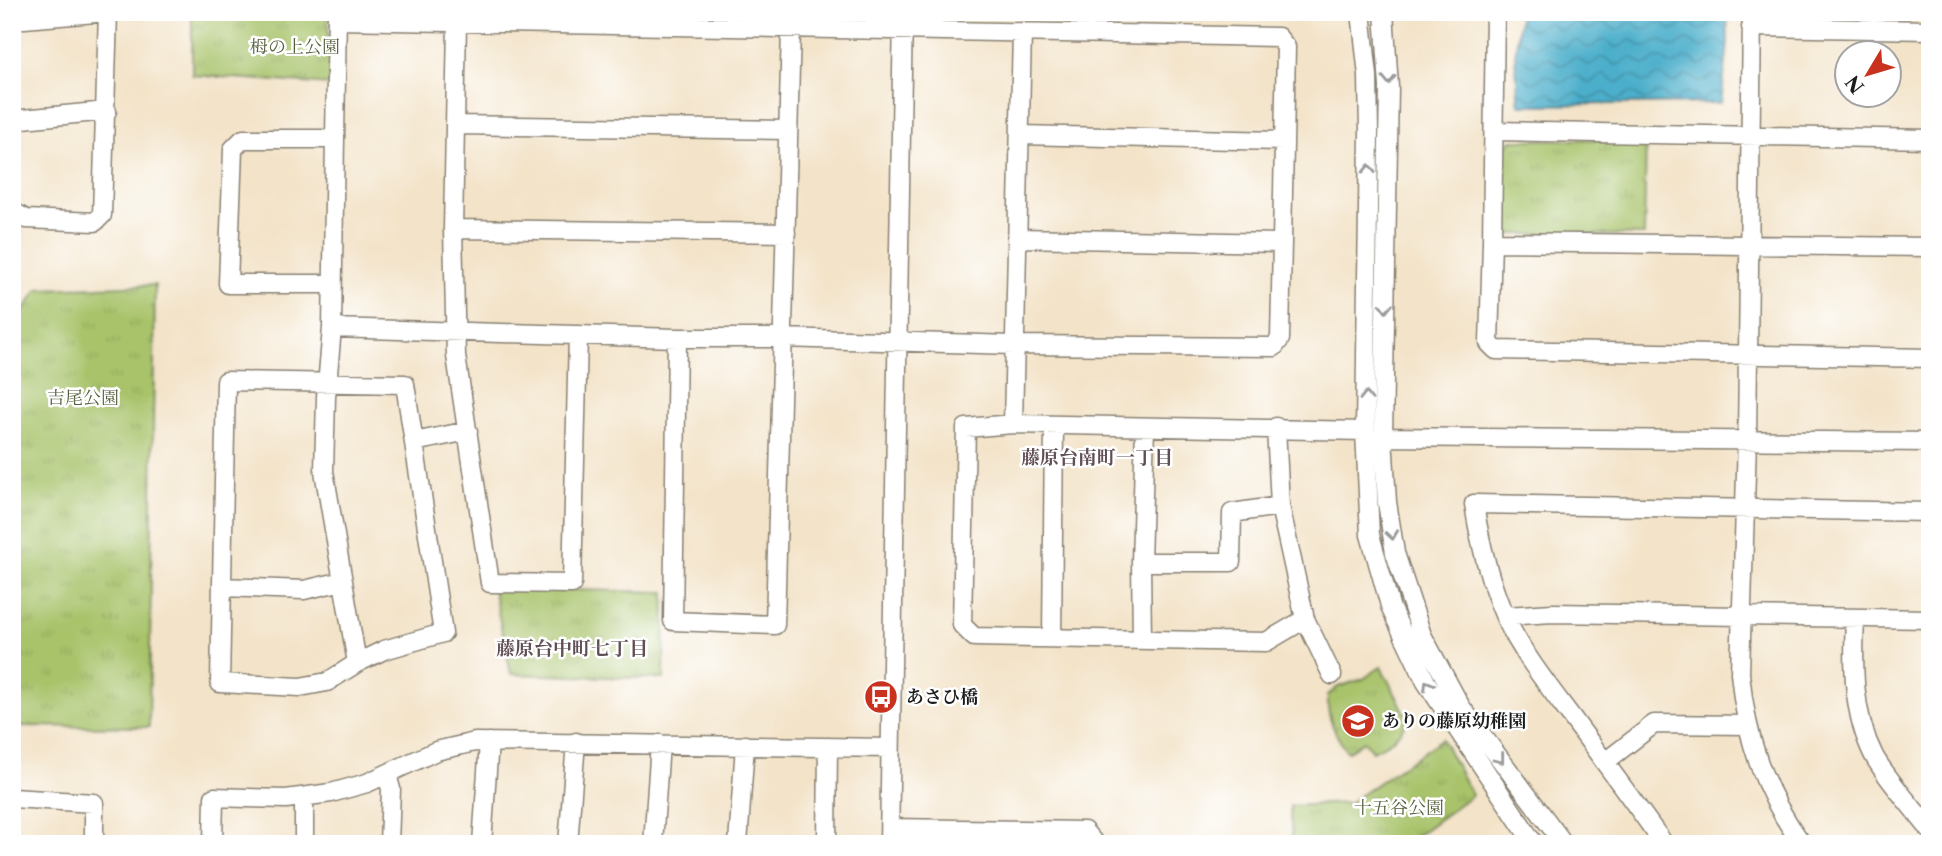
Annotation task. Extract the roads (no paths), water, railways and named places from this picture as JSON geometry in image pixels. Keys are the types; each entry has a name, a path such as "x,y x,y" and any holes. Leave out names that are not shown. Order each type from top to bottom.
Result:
{"street":[{"path":"12,20 108,12 102,215 95,222 26,219 12,211"},
{"path":"1361,12 1368,76 1369,133 1366,431 1370,535 1391,609 1426,682 1534,844"},
{"path":"1384,12 1390,87 1383,437 1387,502 1395,553 1422,635 1461,707 1564,844"},
{"path":"1495,12 1495,131 1489,343 1496,350 1930,358"},
{"path":"332,328 1013,345 1274,347 1280,339 1286,47 1278,37 1022,32 903,21 791,29 457,23 337,16 332,328 324,471 356,663"},
{"path":"1802,844 1773,799 1759,769 1748,725 1740,673 1747,440 1752,20 1930,30"},
{"path":"903,21 889,836 1084,831 1095,844"},
{"path":"457,23 453,229 456,356 490,583 572,584 578,335"},
{"path":"677,338 673,621 775,625 791,29"},
{"path":"1013,424 1022,32"},
{"path":"12,120 107,111"},
{"path":"457,125 788,130"},
{"path":"1495,131 1930,139"},
{"path":"1020,135 1283,141"},
{"path":"332,284 229,284 233,149 243,139 334,139"},
{"path":"453,229 786,233"},
{"path":"1017,238 1280,243"},
{"path":"1492,242 1930,247"},
{"path":"226,381 405,384 414,442 443,634 384,650 356,663 327,682 300,687 220,683 226,381"},
{"path":"1305,620 1266,642 974,637 962,625 967,428 1013,424 1366,431"},
{"path":"1052,638 1054,426"},
{"path":"1142,640 1145,427"},
{"path":"1276,428 1280,506 1305,620 1332,676"},
{"path":"414,442 468,431"},
{"path":"1383,437 1930,442"},
{"path":"1664,844 1549,686 1505,616 1481,547 1474,504 1930,512"},
{"path":"1141,562 1231,562 1232,513 1280,506"},
{"path":"222,587 304,590 342,581"},
{"path":"1505,616 1553,613 1930,619"},
{"path":"1855,618 1853,675 1860,716 1875,757 1930,830"},
{"path":"1605,762 1654,724 1748,725"},
{"path":"213,844 214,797 286,799 331,793 368,783 436,751 475,742 890,748"},
{"path":"482,844 489,742"},
{"path":"568,844 576,742"},
{"path":"653,844 660,744"},
{"path":"738,844 745,746"},
{"path":"827,844 828,747"},
{"path":"387,775 391,789 389,844"},
{"path":"304,797 304,844"},
{"path":"12,798 94,803 94,844"}],"water":[{"path":"1520,12 1727,12 1728,44 1721,103 1519,105 1515,57"}],"place":[{"name":"あさひ橋","path":"881,697"},
{"name":"ありの藤原幼稚園","path":"1358,721"}],"district":[{"name":"藤原台南町一丁目","path":"1097,457"},
{"name":"藤原台中町七丁目","path":"572,648"}],"park label":[{"name":"栂の上公園","path":"295,47"},
{"name":"吉尾公園","path":"83,398"},
{"name":"十五谷公園","path":"1399,808"}]}
